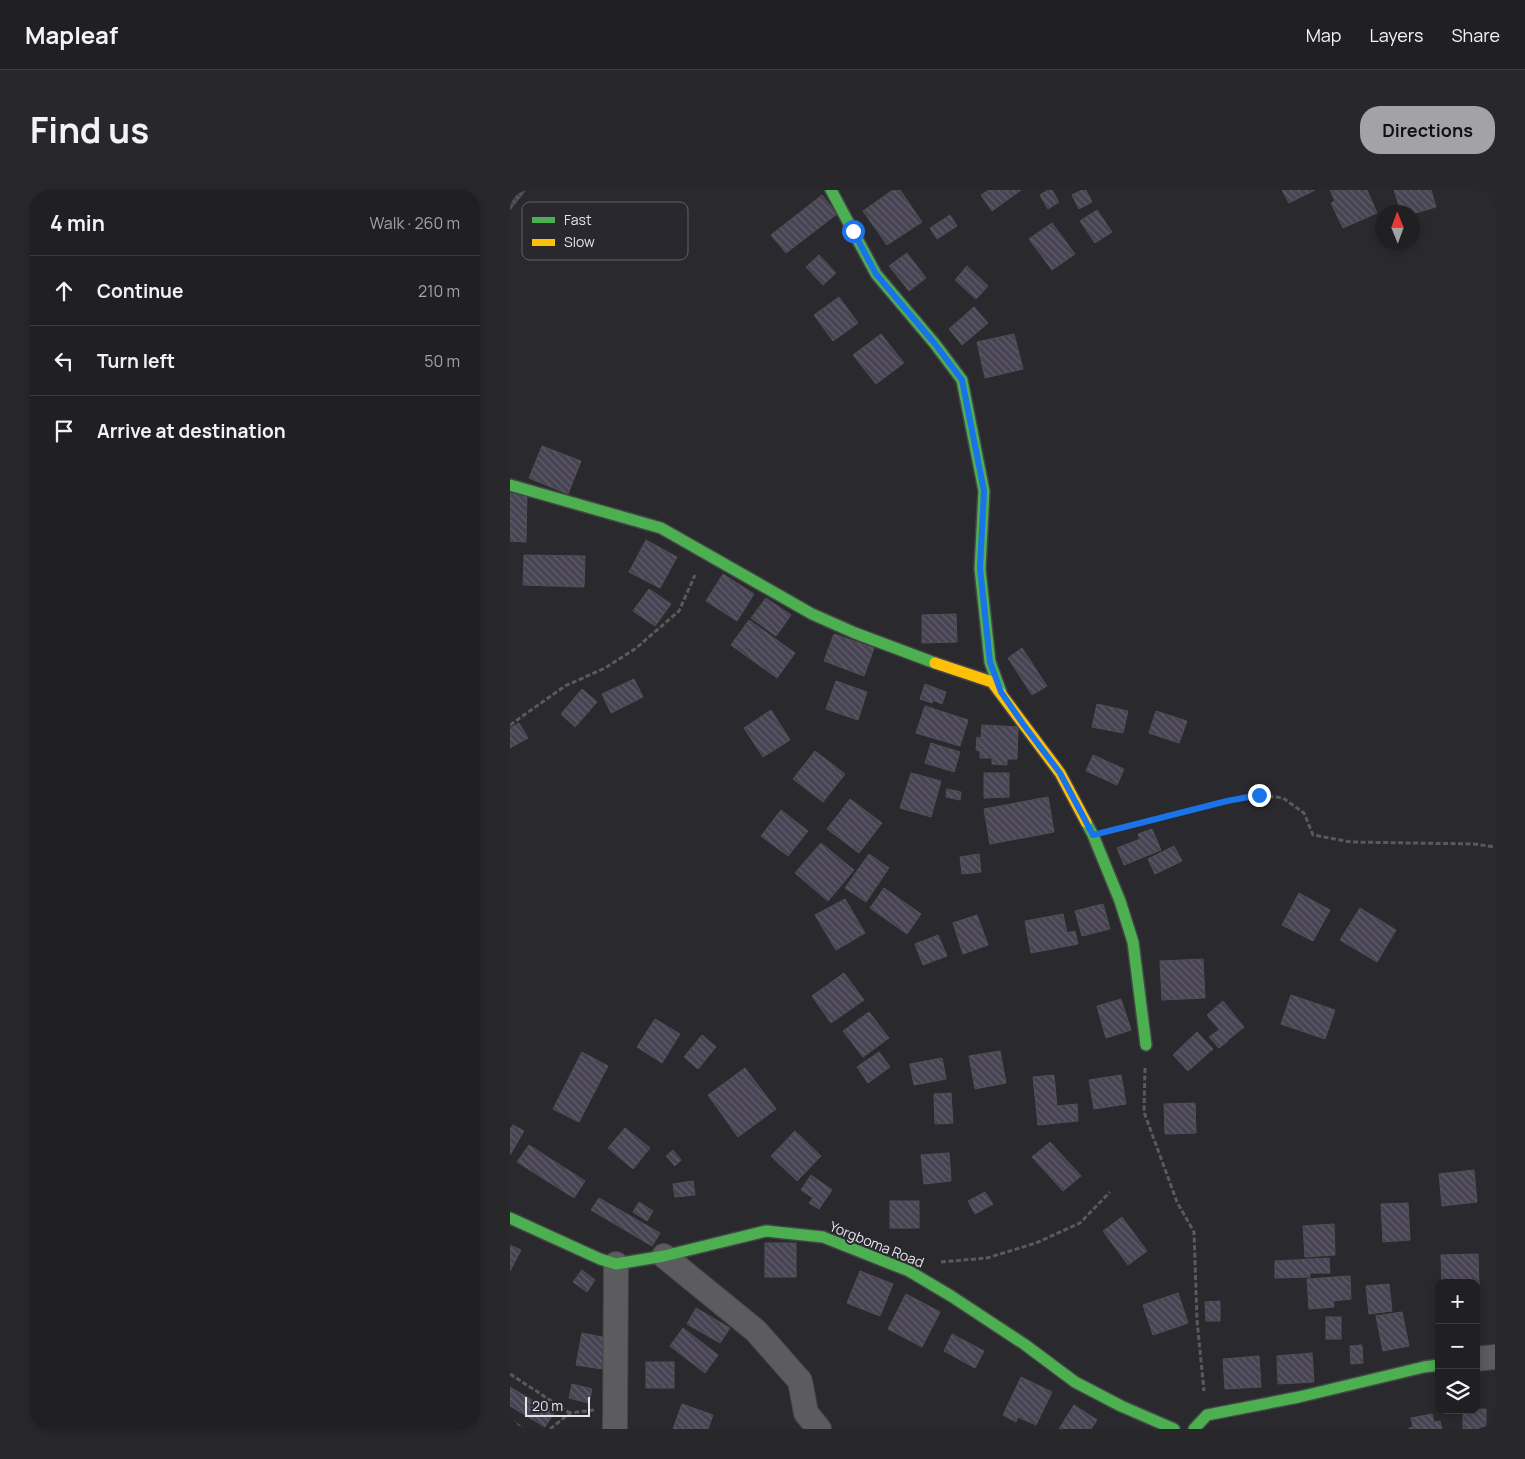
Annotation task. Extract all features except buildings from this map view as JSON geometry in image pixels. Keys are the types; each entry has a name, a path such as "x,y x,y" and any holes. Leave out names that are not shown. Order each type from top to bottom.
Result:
{"street":[{"path":"831,190 876,274 935,344 962,380 984,491 980,568 990,662 1001,692"},
{"path":"510,485 661,528 812,614 922,659 992,682 1060,773 1093,835 1120,901 1133,942 1146,1045"},
{"name":"Yorgboma Road","path":"510,1218 600,1259 616,1264 664,1256 766,1231 823,1237 909,1271 1024,1344 1075,1382 1121,1406 1174,1429"},
{"path":"664,1256 756,1331 800,1381 806,1413 819,1429"},
{"path":"614,1418 616,1264"},
{"path":"1480,1359 1495,1357"},
{"path":"1194,1429 1207,1415 1299,1397 1435,1366"}],"path":[{"path":"510,725 565,686 605,668 636,649 679,611 704,553"},
{"path":"1093,835 1227,801 1259,795 1283,798 1304,813 1313,835 1351,842 1474,844 1495,847"},
{"path":"1146,1045 1144,1112 1178,1202 1194,1232 1197,1320 1207,1415"},
{"path":"909,1271 930,1263 988,1258 1036,1243 1080,1223 1110,1192"},
{"path":"510,1374 570,1413 614,1418"},
{"path":"550,1429 570,1413"},
{"path":"510,1420 523,1429"}],"traffic: fast":[{"path":"831,190 876,274 935,344 962,380 984,491 980,569 990,662 1001,692"},
{"path":"510,485 661,528 812,614 855,633 935,663"},
{"path":"1086,822 1120,901 1133,942 1146,1045"},
{"path":"510,1218 600,1259 616,1264 664,1256 766,1231 823,1237 909,1271 1024,1344 1075,1382 1121,1406 1174,1429"},
{"path":"1194,1429 1207,1415 1299,1397 1435,1366"}],"traffic: slow":[{"path":"935,663 992,682 1060,773 1086,822"}],"route":[{"path":"853,231 876,274 935,344 962,380 984,491 980,568 990,662 1001,692 1060,773 1093,835 1227,801 1259,795"}]}
